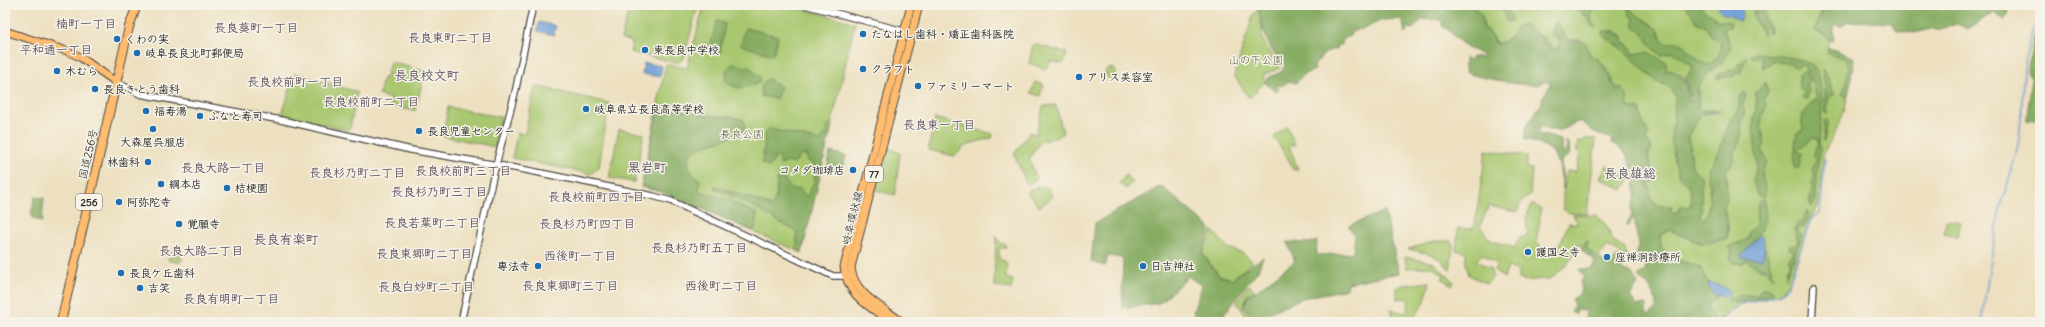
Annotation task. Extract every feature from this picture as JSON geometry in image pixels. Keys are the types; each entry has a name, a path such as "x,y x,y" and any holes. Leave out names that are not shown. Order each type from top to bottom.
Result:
{"highway":[{"name":"国道256号","path":"66,322 129,27 137,5"},
{"name":"国道256号","path":"61,322 118,83"}],"main road":[{"name":"岐阜環状線","path":"908,33 911,5"},
{"name":"岐阜環状線","path":"848,276 908,33 919,5"},
{"path":"5,31 67,51 118,83"},
{"path":"848,276 848,284 856,297 891,322"},
{"path":"848,276 862,292 902,322"}],"street":[{"path":"461,322 496,165 514,100 533,5"},
{"path":"805,5 908,33"},
{"path":"118,83 140,94 281,120 410,150 496,165 664,199 833,276 848,276"},
{"path":"1812,322 1814,287"}],"green space":[{"path":"630,5 698,5 684,58 678,63 630,52 632,42 621,39"},
{"name":"長良公園","path":"704,5 788,5 855,23 802,253 666,193 641,187 666,64 687,68"},
{"path":"1260,5 1469,5 1480,13 1483,27 1491,34 1496,44 1509,39 1518,27 1524,24 1544,38 1546,44 1550,44 1553,50 1560,48 1559,39 1553,36 1552,32 1554,29 1554,23 1557,22 1566,38 1581,41 1586,44 1590,55 1600,61 1617,89 1624,89 1624,93 1627,95 1628,107 1640,109 1643,123 1649,133 1646,141 1651,145 1648,159 1657,179 1648,183 1653,203 1663,206 1672,206 1670,211 1677,213 1682,206 1687,207 1691,205 1692,199 1688,187 1679,177 1672,148 1672,132 1675,121 1673,115 1675,104 1674,95 1667,85 1657,81 1618,45 1603,36 1603,31 1616,31 1617,34 1623,36 1623,43 1631,47 1633,54 1648,52 1665,62 1667,67 1665,73 1670,70 1679,75 1684,82 1689,101 1693,101 1699,90 1698,108 1700,110 1723,111 1701,114 1688,135 1692,167 1701,176 1700,216 1704,220 1708,211 1711,185 1707,179 1708,169 1719,152 1729,123 1738,110 1739,98 1743,93 1745,93 1746,96 1742,105 1745,113 1741,122 1742,131 1738,147 1734,152 1733,161 1726,171 1727,201 1724,208 1728,222 1727,238 1704,244 1669,230 1660,236 1661,248 1677,260 1700,267 1709,284 1709,288 1714,294 1718,294 1708,306 1709,312 1716,322 1585,322 1586,310 1577,310 1576,314 1571,311 1574,305 1572,299 1580,294 1581,281 1584,277 1579,269 1592,269 1595,260 1581,250 1587,240 1588,243 1586,246 1588,249 1608,266 1611,266 1617,256 1623,261 1622,271 1632,273 1638,284 1630,296 1637,306 1643,304 1647,305 1646,313 1649,315 1656,309 1657,302 1648,284 1639,279 1638,276 1645,272 1646,263 1636,262 1634,259 1638,250 1635,219 1632,219 1628,227 1626,225 1632,215 1631,210 1635,201 1636,193 1634,184 1635,178 1624,152 1611,142 1612,139 1597,134 1580,121 1561,130 1549,130 1541,126 1536,134 1561,140 1563,155 1567,149 1566,141 1569,145 1570,154 1561,162 1563,189 1559,164 1552,151 1545,146 1524,139 1527,125 1542,103 1542,99 1550,84 1549,82 1531,85 1469,74 1465,72 1465,58 1469,60 1472,57 1483,57 1483,55 1474,51 1457,39 1442,26 1442,22 1440,20 1422,19 1413,29 1408,28 1405,34 1403,22 1400,19 1382,20 1366,28 1352,31 1350,36 1343,40 1342,45 1337,45 1336,49 1329,51 1321,58 1314,66 1315,70 1303,75 1296,83 1289,81 1282,86 1276,85 1279,90 1276,92 1266,84 1266,80 1269,77 1281,72 1285,66 1274,53 1266,38 1260,14"},
{"path":"1469,5 1825,5 1817,21 1816,32 1825,35 1829,41 1827,47 1853,57 1851,81 1844,112 1839,125 1824,152 1818,207 1813,213 1789,282 1780,294 1742,303 1716,322 1709,309 1709,304 1715,299 1700,267 1677,260 1661,248 1660,236 1669,230 1700,243 1709,243 1727,238 1729,231 1724,212 1727,180 1726,171 1732,164 1734,152 1738,147 1742,131 1741,122 1744,116 1742,105 1746,96 1740,96 1738,110 1729,123 1719,152 1708,169 1710,188 1709,210 1704,220 1700,216 1702,212 1700,204 1701,178 1692,167 1688,135 1701,114 1719,113 1716,110 1700,110 1698,108 1699,91 1693,101 1689,101 1686,84 1681,75 1668,71 1664,73 1666,67 1642,53 1633,54 1629,45 1622,41 1622,35 1614,31 1606,31 1603,36 1618,45 1656,81 1667,85 1675,95 1675,121 1673,132 1674,159 1678,174 1688,187 1692,199 1691,205 1687,207 1682,206 1675,213 1670,211 1670,207 1664,207 1653,203 1648,183 1655,180 1656,176 1652,170 1649,159 1652,149 1650,144 1645,141 1641,111 1628,107 1626,96 1623,91 1614,85 1602,63 1590,55 1581,40 1568,40 1554,23 1552,34 1559,39 1560,46 1556,50 1546,44 1544,38 1532,32 1528,26 1520,25 1509,39 1497,44 1488,30 1483,27 1484,19 1477,10"},
{"path":"1498,5 1502,5 1511,16 1512,20 1508,22 1506,21 1505,15"},
{"path":"1576,5 1591,5 1591,19 1597,28 1592,26 1588,16 1584,16"},
{"path":"1627,5 1631,5 1633,12 1658,29 1663,42 1668,44 1682,44 1699,60 1707,65 1713,62 1718,56 1720,43 1710,34 1708,29 1696,21 1691,12 1683,5 1697,5 1719,21 1731,22 1730,27 1725,28 1724,30 1731,46 1722,63 1709,72 1691,98 1685,78 1688,76 1693,66 1673,52 1661,55 1658,53 1642,32 1634,26 1633,17 1629,15"},
{"path":"1757,5 1761,5 1763,8 1771,29 1770,33 1765,27"},
{"path":"1825,5 2007,5 2009,13 2004,19 1994,12 1968,29 1957,24 1941,29 1931,29 1915,33 1897,30 1891,23 1848,21 1840,26 1834,24 1834,38 1832,42 1825,35 1815,30"},
{"name":"山の下公園","path":"1259,8 1259,17 1262,25 1262,39 1280,68 1263,75 1265,82 1249,98 1234,76 1253,15"},
{"path":"1755,9 1765,35 1764,36 1755,21 1753,11"},
{"path":"717,21 725,24 720,53 709,50"},
{"path":"2040,24 2040,118 2026,122 2032,80 2027,72 2034,38"},
{"path":"745,28 778,36 773,55 741,45"},
{"path":"1033,44 1067,53 1063,64 1050,61 1047,70 1029,63"},
{"path":"1828,48 1854,58 1848,95 1846,97 1842,94 1847,76 1848,67 1846,59 1827,53"},
{"path":"1757,53 1806,62 1812,65 1817,71 1820,79 1822,102 1819,144 1820,150 1814,204 1812,207 1810,205 1809,196 1813,188 1811,183 1815,176 1812,169 1817,159 1813,156 1818,143 1815,137 1798,149 1798,152 1802,153 1799,168 1795,168 1794,163 1797,133 1803,130 1801,117 1814,100 1817,99 1815,85 1812,82 1805,65 1801,65 1796,68 1790,63 1781,63 1775,60 1763,68 1762,58 1751,57 1751,55"},
{"path":"1747,56 1740,73 1735,73 1734,76 1717,78 1718,75 1733,70"},
{"path":"390,62 425,71 415,111 390,106 391,99 379,95 383,78 386,77"},
{"path":"732,64 751,68 760,77 760,82 741,88 729,84 725,80 727,69"},
{"path":"1110,68 1115,73 1110,78 1105,73"},
{"path":"1822,69 1827,75 1835,94 1830,96 1827,105 1828,113 1826,114 1824,112 1825,88"},
{"path":"1806,72 1809,79 1806,85 1809,90 1806,101 1802,97 1805,92 1800,89 1798,83 1800,79 1798,76"},
{"path":"295,73 357,92 350,128 347,130 282,115"},
{"path":"770,79 773,84 777,84 781,87 776,99 761,96 762,84"},
{"path":"1035,82 1043,84 1040,96 1031,93"},
{"path":"1766,82 1768,91 1764,99 1767,105 1762,116 1761,126 1765,144 1762,150 1767,162 1762,170 1765,195 1762,197 1757,195 1753,181 1757,165 1753,125 1756,109 1755,93"},
{"path":"535,86 609,103 599,167 591,174 512,158 517,133 525,134"},
{"path":"1056,105 1063,133 1058,137 1040,142 1029,159 1037,179 1029,184 1026,183 1014,154 1030,132 1036,134 1043,106"},
{"path":"448,107 501,117 495,147 443,136"},
{"path":"659,108 688,111 702,115 732,117 744,120 745,130 692,151 689,160 689,167 693,174 700,180 699,191 724,198 757,214 754,231 665,193 642,186"},
{"path":"935,118 993,134 992,138 964,147 955,156 928,150"},
{"path":"1826,119 1828,121 1824,141 1824,122"},
{"path":"829,124 832,125 802,252 797,250 797,234 793,229 787,227 751,205 714,189 715,186 772,206 776,197 777,179 785,180 791,189 800,189 807,197 814,181 815,165 808,161 806,155 800,156 794,164 788,162 780,165 780,158 777,156 769,167 762,163 766,130 771,129 821,141"},
{"path":"1287,126 1295,145 1289,145 1298,169 1293,170 1290,162 1274,137"},
{"path":"619,129 644,134 634,182 609,178"},
{"path":"1585,139 1596,139 1587,214 1569,213 1563,209 1563,194 1567,171 1576,172 1580,153 1576,150 1578,142"},
{"path":"887,148 900,153 895,195 875,190 885,150"},
{"path":"1486,150 1527,156 1527,168 1532,169 1530,196 1521,202 1517,212 1489,206 1480,226 1490,240 1515,248 1519,239 1528,236 1526,218 1532,203 1542,210 1540,212 1536,242 1547,252 1556,252 1569,223 1578,224 1573,215 1595,215 1608,228 1614,241 1625,248 1627,260 1618,252 1607,246 1595,259 1589,257 1585,254 1580,243 1567,265 1550,279 1522,280 1519,279 1519,271 1508,267 1504,278 1494,270 1497,264 1482,254 1476,261 1490,268 1493,277 1487,284 1469,275 1465,259 1467,253 1456,250 1458,228 1472,229 1475,225"},
{"path":"830,152 846,156 842,172 827,168"},
{"path":"1607,165 1630,178 1623,190 1600,178"},
{"path":"1126,175 1133,182 1126,189 1119,183"},
{"path":"1037,186 1048,188 1053,197 1039,207 1027,192"},
{"path":"1161,186 1210,229 1202,254 1219,276 1232,279 1263,257 1258,270 1218,322 1205,322 1193,312 1202,286 1188,276 1159,303 1122,308 1123,258 1108,256 1105,266 1091,262 1095,223"},
{"path":"35,197 44,198 42,222 32,218 33,215 31,214"},
{"path":"1763,199 1765,207 1764,223 1757,237 1741,256 1762,259 1764,249 1766,248 1773,278 1767,270 1762,270 1747,261 1741,264 1733,263 1730,256 1732,252 1728,247 1748,239 1749,232 1756,225 1758,202"},
{"path":"1807,210 1809,216 1805,227 1798,228 1798,233 1802,235 1786,279 1788,267 1791,263 1788,259 1793,253 1793,250 1789,249 1789,245 1795,246 1798,241 1794,228 1799,222 1804,223 1804,217"},
{"path":"1385,211 1399,273 1348,283 1347,289 1302,298 1255,319 1244,307 1248,295 1256,291 1295,261 1287,242 1310,243 1317,241 1316,255 1353,253 1355,236 1348,226"},
{"path":"1946,220 1961,222 1957,237 1944,234"},
{"path":"1212,230 1228,248 1243,253 1253,262 1232,279 1219,275 1203,254"},
{"path":"996,235 1000,243 1005,244 1006,248 999,248 999,259 1005,261 1007,265 1006,278 1013,280 1011,289 996,287 994,283"},
{"path":"1436,241 1451,241 1453,246 1450,270 1441,260 1431,254 1408,249"},
{"path":"173,249 180,251 179,258 183,259 179,263 168,260"},
{"path":"1405,257 1434,263 1454,282 1452,285 1442,279 1444,275 1432,267 1407,268"},
{"path":"1430,282 1424,304 1410,322 1399,322 1391,314 1390,310 1407,313 1409,300 1404,298 1397,299 1397,288 1403,285"},
{"path":"1249,285 1255,290 1247,295 1243,307 1253,320 1243,322 1247,317 1236,302"},
{"path":"1762,288 1771,289 1775,293 1736,303 1727,302 1729,296 1735,298 1739,295 1758,295"}],"water":[{"path":"1720,5 1740,5 1743,10 1741,20 1738,21 1730,15 1721,13 1718,9"},
{"path":"539,22 556,26 554,35 537,31"},
{"path":"644,63 662,66 660,77 642,74"},
{"path":"1760,235 1763,240 1764,247 1762,259 1742,258 1741,256"},
{"path":"1710,283 1723,287 1729,291 1729,294 1725,298 1714,294 1708,286"}],"waterway":[{"path":"1981,322 1999,214 2018,144 2023,79 2028,45 2033,30 2040,17"},
{"path":"1718,322 1739,305 1781,294 1788,286 1811,219 1820,212 1825,159"}],"place":[{"name":"たなはし歯科・矯正歯科医院","path":"863,34"},
{"name":"くわの実","path":"117,39"},
{"name":"東長良中学校","path":"645,50"},
{"name":"岐阜長良北町郵便局","path":"137,53"},
{"name":"クラフト","path":"863,69"},
{"name":"木むら","path":"57,71"},
{"name":"アリス美容室","path":"1079,77"},
{"name":"ファミリーマート","path":"918,86"},
{"name":"長良きとう歯科","path":"95,89"},
{"name":"岐阜県立長良高等学校","path":"586,109"},
{"name":"福寿湯","path":"146,111"},
{"name":"ふなと寿司","path":"200,116"},
{"name":"大森屋呉服店","path":"153,129"},
{"name":"長良児童センター","path":"419,131"},
{"name":"林歯科","path":"148,162"},
{"name":"コメダ珈琲店","path":"853,170"},
{"name":"綱本店","path":"161,184"},
{"name":"桔梗園","path":"227,188"},
{"name":"阿弥陀寺","path":"119,202"},
{"name":"覚願寺","path":"179,224"},
{"name":"護国之寺","path":"1528,252"},
{"name":"座禅洞診療所","path":"1607,257"},
{"name":"専法寺","path":"538,266"},
{"name":"日吉神社","path":"1143,266"},
{"name":"長良ケ丘歯科","path":"121,273"},
{"name":"吉笑","path":"140,288"}],"district":[{"name":"楠町一丁目","path":"86,23"},
{"name":"長良葵町一丁目","path":"256,27"},
{"name":"長良東町二丁目","path":"450,37"},
{"name":"平和通一丁目","path":"56,49"},
{"name":"長良校文町","path":"427,75"},
{"name":"長良校前町一丁目","path":"295,81"},
{"name":"長良校前町二丁目","path":"371,101"},
{"name":"長良東一丁目","path":"939,124"},
{"name":"長良大路一丁目","path":"223,167"},
{"name":"黒岩町","path":"647,167"},
{"name":"長良校前町三丁目","path":"463,170"},
{"name":"長良杉乃町二丁目","path":"357,172"},
{"name":"長良雄総","path":"1630,173"},
{"name":"長良杉乃町三丁目","path":"439,191"},
{"name":"長良校前町四丁目","path":"596,196"},
{"name":"長良若葉町二丁目","path":"432,222"},
{"name":"長良杉乃町四丁目","path":"587,223"},
{"name":"長良有楽町","path":"286,239"},
{"name":"長良杉乃町五丁目","path":"699,247"},
{"name":"長良大路二丁目","path":"201,250"},
{"name":"長良東郷町二丁目","path":"424,253"},
{"name":"西後町一丁目","path":"580,255"},
{"name":"長良東郷町三丁目","path":"570,285"},
{"name":"西後町二丁目","path":"721,285"},
{"name":"長良白妙町二丁目","path":"426,286"},
{"name":"長良有明町一丁目","path":"231,298"}]}
